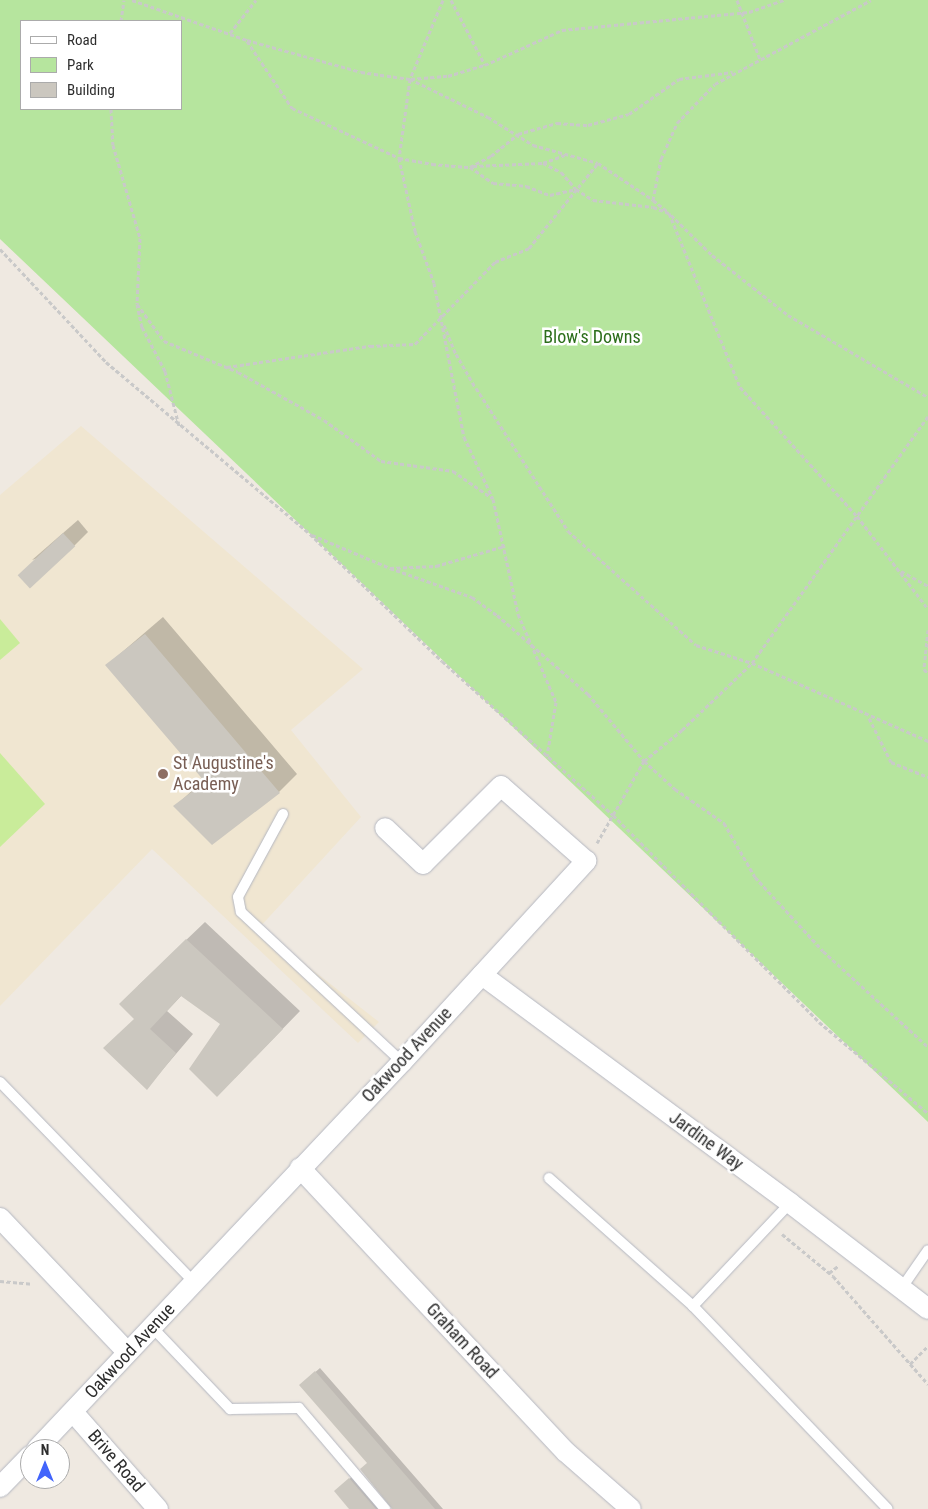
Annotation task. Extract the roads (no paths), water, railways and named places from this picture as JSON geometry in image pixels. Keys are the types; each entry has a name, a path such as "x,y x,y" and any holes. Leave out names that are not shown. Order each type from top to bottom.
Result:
{"street":[{"name":"Oakwood Avenue","path":"47,1439 151,1326 402,1062 586,860 501,786 423,864 385,828"},
{"name":"Jardine Way","path":"482,975 790,1203 928,1309"},
{"name":"Graham Road","path":"300,1168 566,1452 631,1509"},
{"path":"0,1218 127,1352"},
{"name":"Brive Road","path":"73,1412 158,1509"},
{"path":"3,1478 20,1464"}],"lane":[{"path":"283,814 238,897 241,912 402,1062"},
{"path":"0,1082 194,1282"},
{"path":"550,1178 693,1306 888,1509"},
{"path":"693,1306 790,1203"},
{"path":"901,1289 928,1250"},
{"path":"151,1326 230,1409 299,1408 386,1509"}],"place":[{"name":"St Augustine's Academy","path":"163,774"}],"park label":[{"name":"Blow's Downs","path":"592,337"}]}
